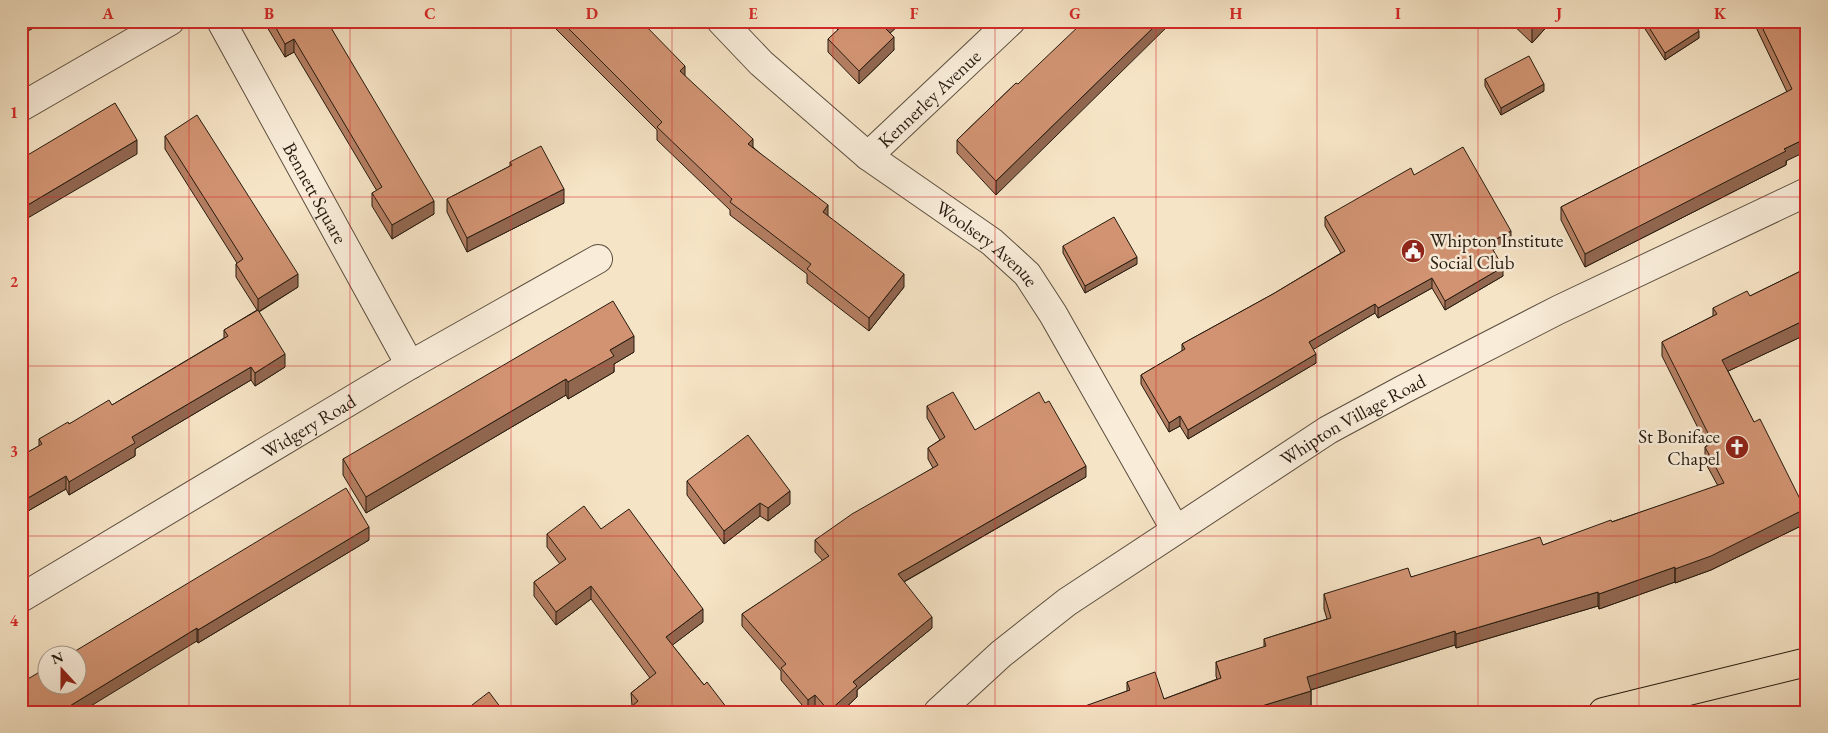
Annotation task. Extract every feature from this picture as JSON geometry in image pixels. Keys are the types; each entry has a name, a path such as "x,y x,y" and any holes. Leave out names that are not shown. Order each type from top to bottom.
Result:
{"main road":[{"path":"1604,712 1807,662"}],"street":[{"path":"21,107 170,21"},
{"name":"Bennett Square","path":"221,21 410,365"},
{"name":"Woolsery Avenue","path":"722,21 761,63 868,156 992,242 1027,274 1053,314 1175,529"},
{"name":"Kennerley Avenue","path":"868,156 1011,21"},
{"name":"Whipton Village Road","path":"938,712 1001,654 1067,602 1175,529 1328,430 1558,310 1807,192"},
{"name":"Widgery Road","path":"21,598 410,365 598,259"}],"building":[{"path":"272,21 327,21 434,201 392,225 372,193 382,187 294,39 285,44"},
{"path":"561,21 641,21 685,66 680,71 753,139 748,144 828,205 823,212 904,274 869,318 807,269 811,264 730,202 732,199 657,127 662,122"},
{"path":"842,21 889,21 883,26 894,37 859,71 828,39 844,24"},
{"path":"1086,21 1160,21 996,181 957,140 1016,83 1018,84"},
{"path":"1523,21 1540,21 1532,29"},
{"path":"1645,21 1693,21 1699,31 1665,53"},
{"path":"1759,21 1807,21 1807,138 1784,149 1786,151 1585,254 1561,207 1792,89"},
{"path":"1529,56 1544,84 1501,108 1485,79"},
{"path":"115,103 137,140 21,209 21,159"},
{"path":"197,115 298,274 258,299 236,264 243,259 165,136"},
{"path":"541,146 564,189 467,238 447,199 512,165 510,162"},
{"path":"1463,147 1511,231 1489,243 1503,267 1445,301 1432,278 1378,308 1375,304 1309,342 1316,354 1188,430 1180,416 1169,423 1141,375 1185,349 1182,344 1273,294 1345,251 1325,217 1411,168 1414,175"},
{"path":"1114,217 1137,257 1085,286 1063,246"},
{"path":"1807,268 1807,319 1722,360 1754,422 1760,419 1805,509 1711,556 1675,569 1675,567 1599,594 1598,592 1456,634 1455,631 1307,677 1311,691 1242,712 1224,712 1223,710 1217,712 1071,712 1130,690 1127,682 1155,672 1164,699 1221,678 1216,662 1266,646 1264,639 1331,618 1324,594 1408,568 1411,577 1540,537 1543,545 1611,520 1612,522 1724,483 1705,447 1713,443 1662,342 1717,314 1713,308 1747,291 1750,296"},
{"path":"613,301 634,336 610,350 614,356 568,382 566,379 366,497 343,459"},
{"path":"258,310 285,354 255,373 251,367 132,437 135,443 69,482 66,476 21,502 21,456 42,444 39,439 109,400 112,405 228,336 224,330"},
{"path":"953,392 975,430 1039,392 1045,403 1049,401 1086,466 898,574 932,617 853,682 857,686 829,711 815,695 808,700 781,668 786,664 742,614 829,556 815,540 852,514 938,465 928,448 945,437 927,406"},
{"path":"748,435 790,491 768,508 760,503 724,531 687,481"},
{"path":"346,488 369,527 88,695 88,646 84,646"},
{"path":"584,506 601,529 629,509 703,609 666,637 704,685 707,682 730,712 625,712 638,701 631,693 656,673 591,586 556,612 534,582 566,559 547,534"},
{"path":"38,673 38,696 86,696 60,712 21,712 21,683"},
{"path":"489,692 504,712 463,712"}],"place":[{"name":"Whipton Institute Social Club","path":"1413,251"},
{"name":"St Boniface Chapel","path":"1737,447"}]}
